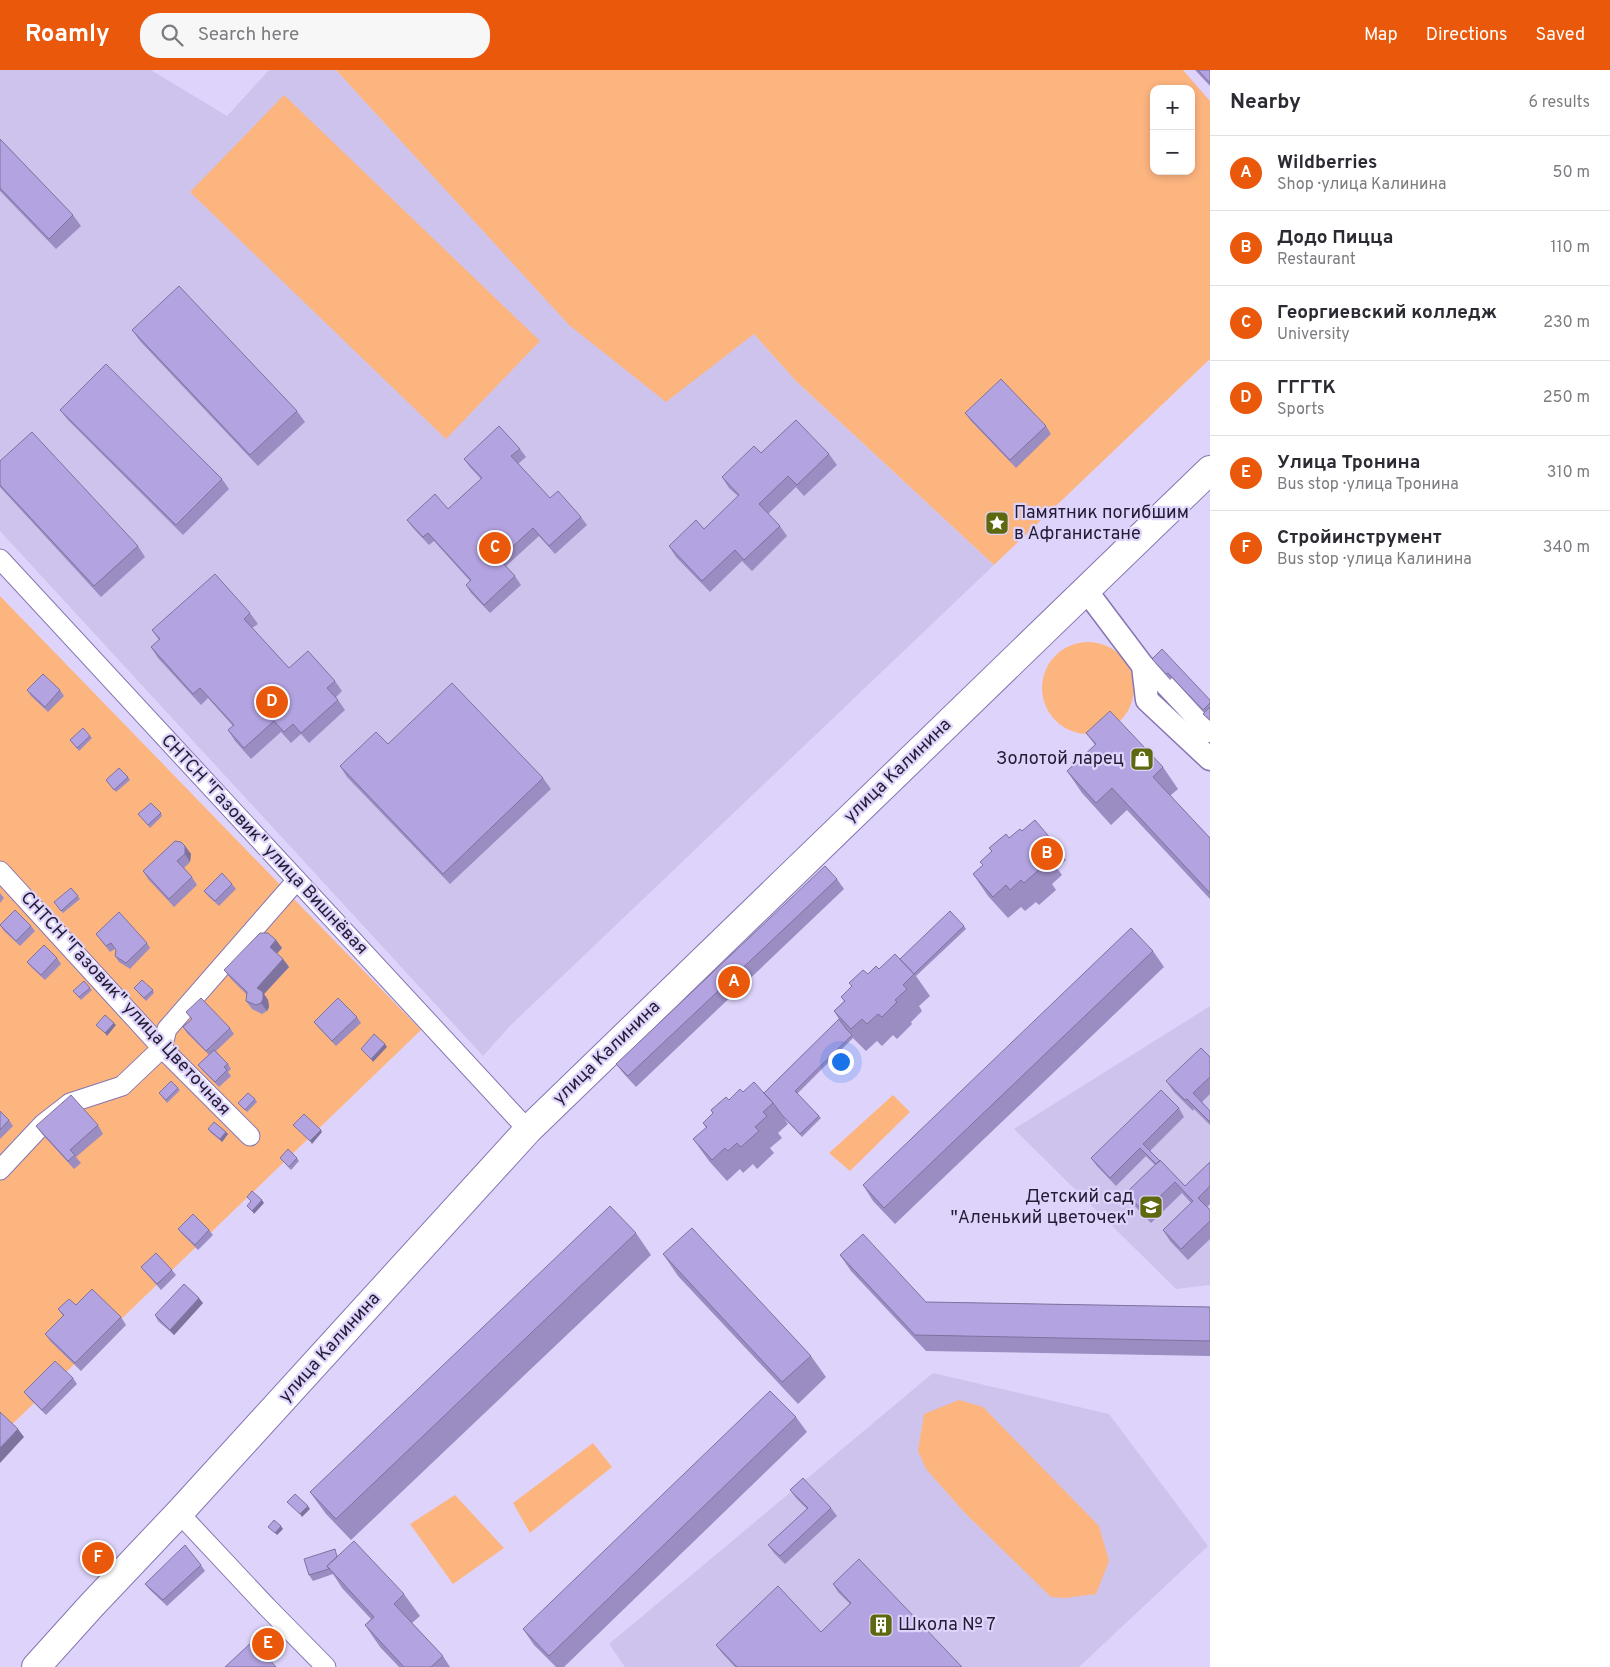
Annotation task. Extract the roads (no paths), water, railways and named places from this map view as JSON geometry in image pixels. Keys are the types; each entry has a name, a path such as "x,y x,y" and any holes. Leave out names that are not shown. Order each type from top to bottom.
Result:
{"main road":[{"name":"улица Калинина","path":"36,1667 528,1130 1210,470"}],"street":[{"name":"СНТСН \"Газовик\" улица Вишнёвая","path":"0,559 528,1130"},
{"path":"1085,589 1143,666 1163,681 1210,731"},
{"path":"1143,666 1148,700 1210,758"},
{"name":"СНТСН \"Газовик\" улица Цветочная","path":"0,871 162,1048 250,1136"},
{"path":"0,1170 43,1124 70,1103 122,1086 162,1048 167,1029 297,880"},
{"path":"0,1178 2,1182 0,1184"},
{"path":"179,1513 326,1667"}],"place":[{"name":"Памятник погибшим в Афганистане","path":"997,523"},
{"name":"Георгиевский колледж","path":"495,548"},
{"name":"ГГГТК","path":"272,702"},
{"name":"Золотой ларец","path":"1142,759"},
{"name":"Додо Пицца","path":"1047,854"},
{"name":"Wildberries","path":"734,982"},
{"name":"Детский сад \"Аленький цветочек\"","path":"1151,1207"},
{"name":"Стройинструмент","path":"98,1558"},
{"name":"Школа № 7","path":"881,1625"},
{"name":"Улица Тронина","path":"268,1644"}]}
